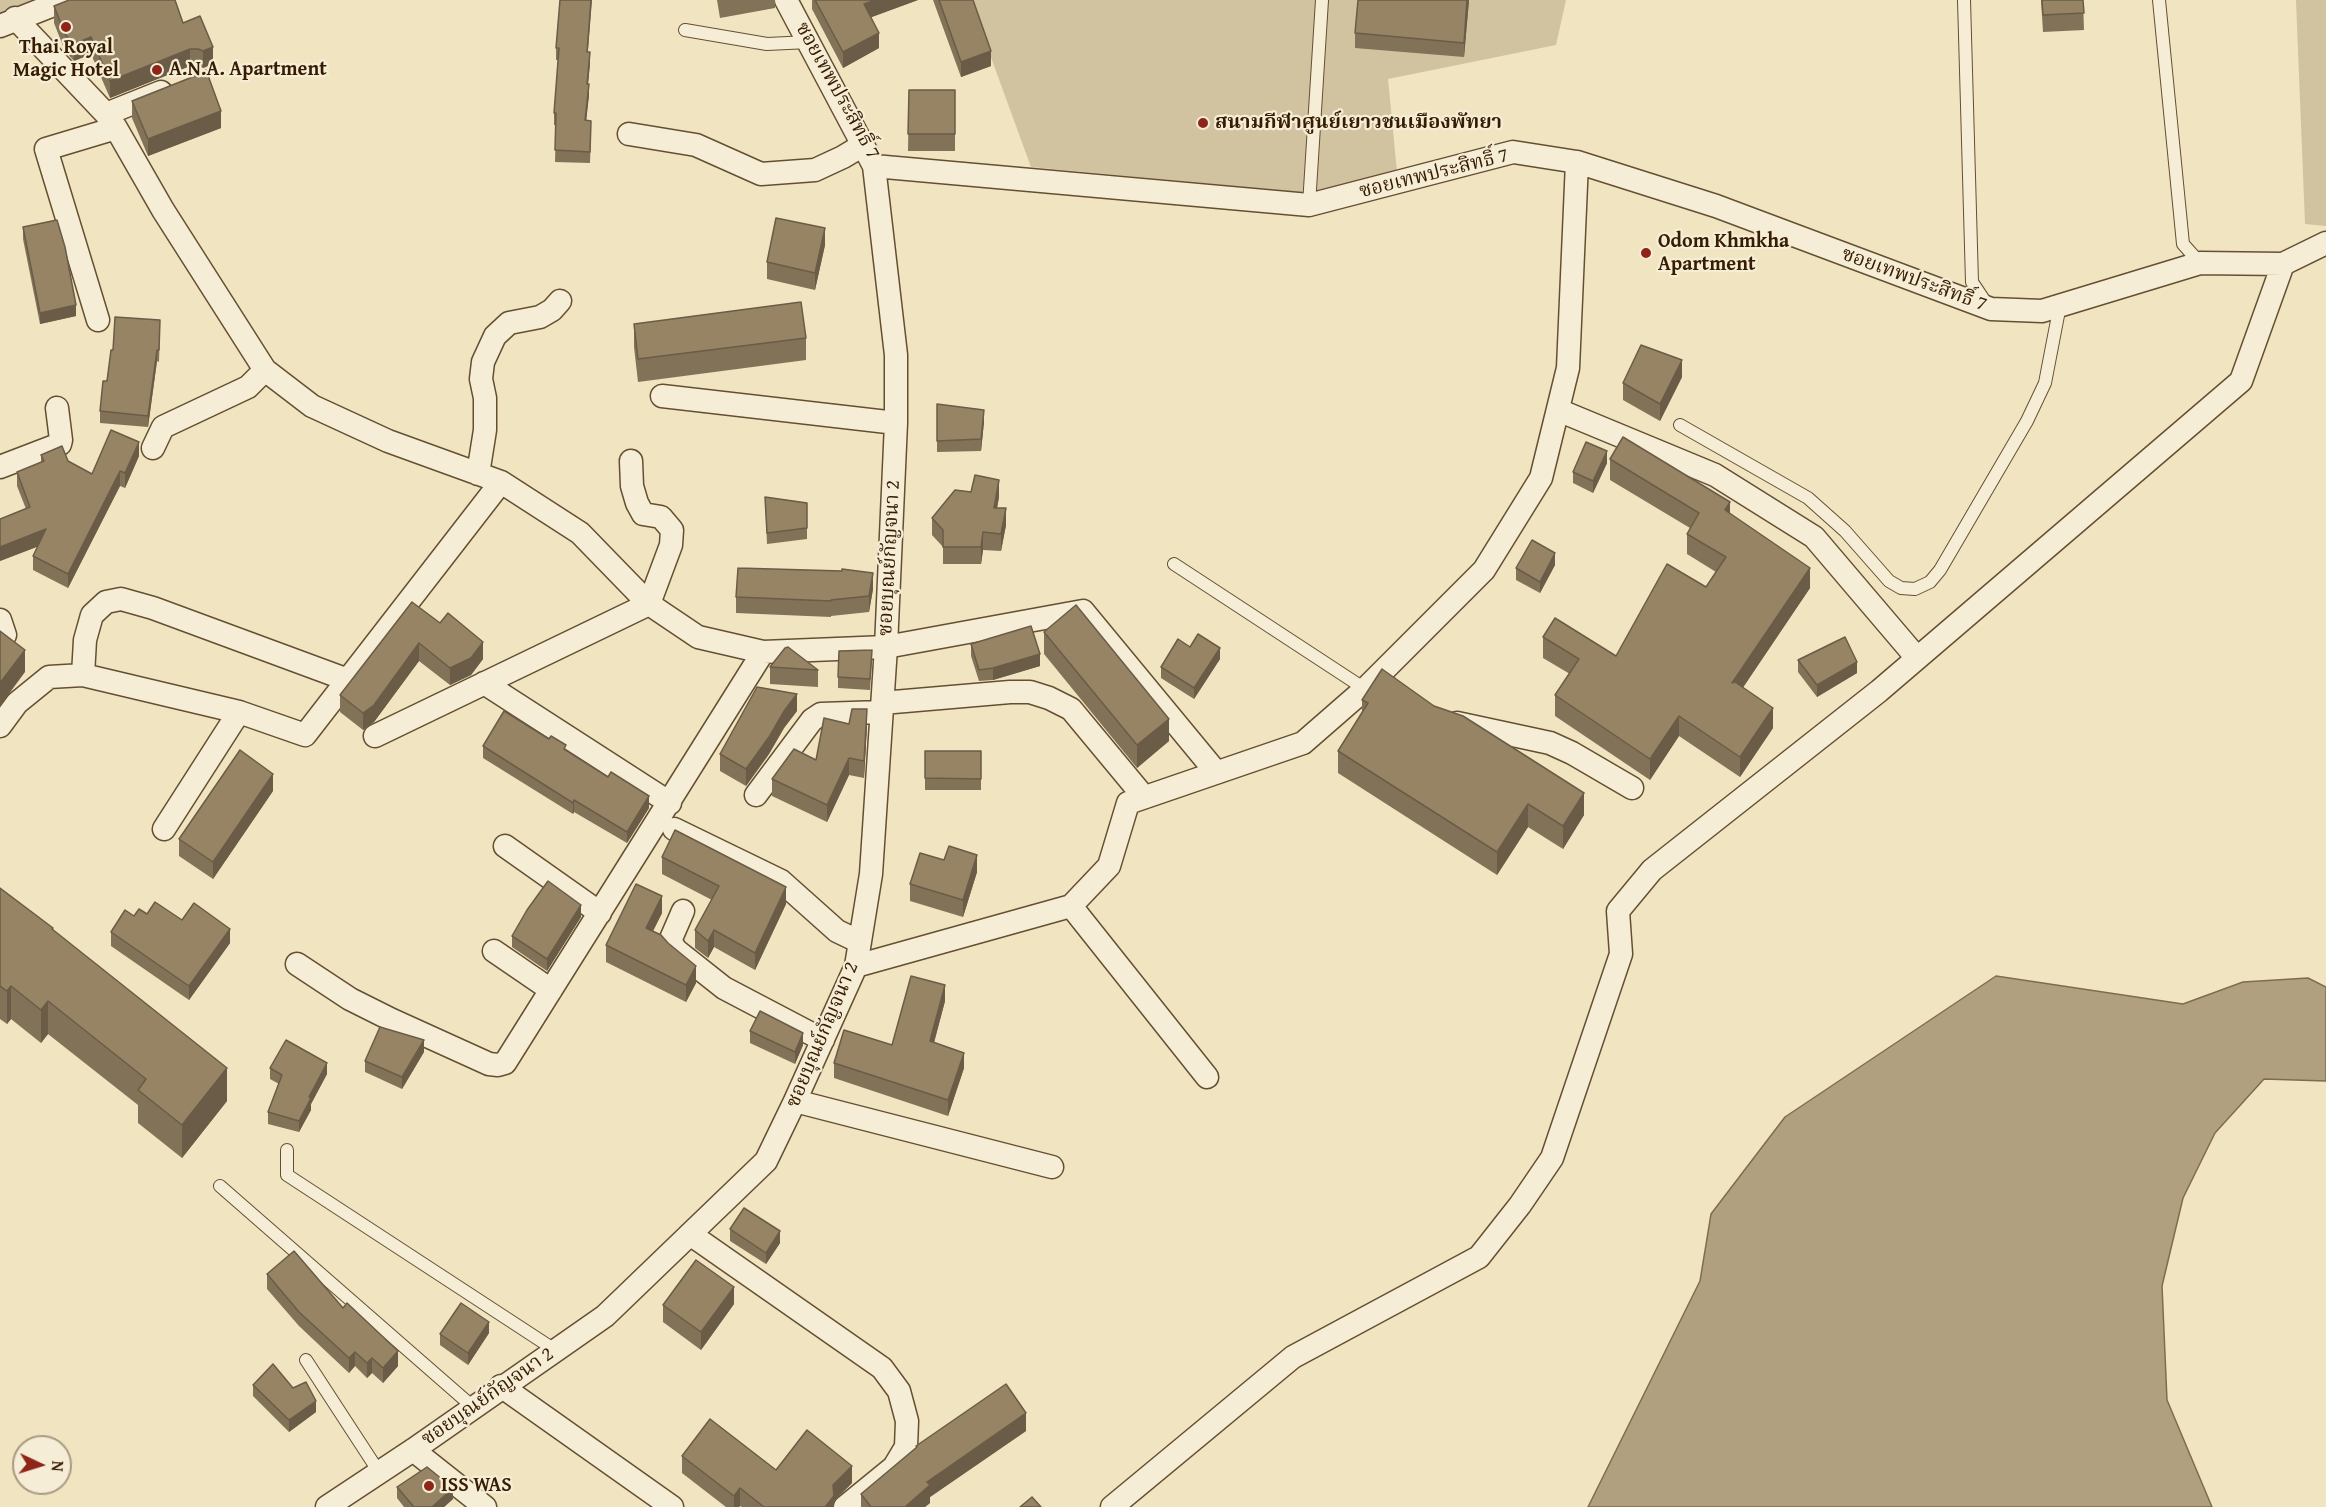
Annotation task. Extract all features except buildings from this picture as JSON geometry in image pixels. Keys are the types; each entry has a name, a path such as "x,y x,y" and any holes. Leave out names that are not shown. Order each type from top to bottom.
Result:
{"street":[{"path":"66,0 8,22 111,121 163,210 266,370 312,406 388,441 501,482 580,533 649,604 698,637 763,652 885,647 1083,611 1216,772"},
{"name":"ซอยเทพประสิทธิ์ 7","path":"786,0 874,166 1309,205 1514,152 1577,162 1716,206 1991,309 2042,311 2200,263 2283,264 2326,243"},
{"path":"98,320 46,149 111,121 184,83"},
{"path":"629,134 696,145 761,174 814,170 863,145"},
{"path":"856,966 1071,906 1110,866 1128,803 1303,743 1381,684 1484,570 1541,478 1568,368 1577,162"},
{"name":"ซอยบุณย์กัญจนา 2","path":"327,1507 605,1316 766,1161 856,966 871,874 896,423 896,355 874,166"},
{"path":"1112,1507 1293,1358 1479,1257 1520,1205 1552,1158 1621,954 1618,911 1652,870 1879,691 2241,381 2283,264"},
{"path":"478,474 485,430 482,370 483,362 495,336 509,323 540,317 552,310 560,301"},
{"path":"153,448 163,427 248,387 266,370"},
{"path":"662,396 896,423"},
{"path":"0,467 60,444 57,408"},
{"path":"1558,410 1715,475 1814,537 1917,658"},
{"path":"375,736 649,604 671,545 672,530 662,517 643,514 632,486 630,461"},
{"path":"0,726 17,703 49,677 83,675 239,712 305,735 501,482"},
{"path":"83,675 85,640 92,615 106,602 121,599 153,608 348,680"},
{"path":"297,964 350,999 489,1064 505,1063 763,652"},
{"path":"484,682 670,803"},
{"path":"756,795 812,720 820,714 1010,692 1030,692 1071,709 1144,797"},
{"path":"164,829 239,712"},
{"path":"1442,717 1468,726 1550,743 1572,753 1632,788"},
{"path":"674,830 781,881 837,931 860,942"},
{"path":"505,846 600,913"},
{"path":"1071,906 1206,1077"},
{"path":"683,912 670,940 676,950 724,987 823,1040"},
{"path":"494,951 552,990"},
{"path":"795,1101 1052,1167"},
{"path":"690,1234 882,1368 899,1391 907,1421 906,1447 894,1467 845,1507"},
{"path":"501,1386 672,1507"},
{"path":"413,1450 485,1507"}],"lane":[{"path":"1309,205 1322,0"},
{"path":"1964,0 1972,282 1991,309"},
{"path":"2159,0 2183,244 2200,263"},
{"path":"685,30 767,44 808,42"},
{"path":"1680,425 1808,498 1845,531 1889,581 1900,588 1915,589 1930,582 1940,570 2027,422 2045,383 2060,305"},
{"path":"1174,564 1381,684"},
{"path":"286,1150 287,1175 555,1350"},
{"path":"220,1186 473,1407"},
{"path":"306,1359 379,1472"}],"shaded area":[{"path":"0,0 34,0 0,13"},
{"name":"สนามกีฬาศูนย์เยาวชนเมืองพัทยา","path":"970,0 1566,0 1556,45 1388,79 1397,172 1310,193 1031,167"},
{"path":"2296,0 2326,0 2326,226 2305,224"},
{"path":"1996,976 2183,1004 2243,982 2308,978 2326,987 2326,1081 2264,1079 2215,1133 2183,1198 2162,1286 2167,1400 2212,1507 1588,1507 1700,1281 1711,1214 1785,1117"}],"place":[{"name":"Thai Royal Magic Hotel","path":"66,27"},
{"name":"A.N.A. Apartment","path":"157,70"},
{"name":"สนามกีฬาศูนย์เยาวชนเมืองพัทยา","path":"1203,123"},
{"name":"Odom Khmkha Apartment","path":"1646,253"},
{"name":"ISS WAS","path":"429,1486"}]}
